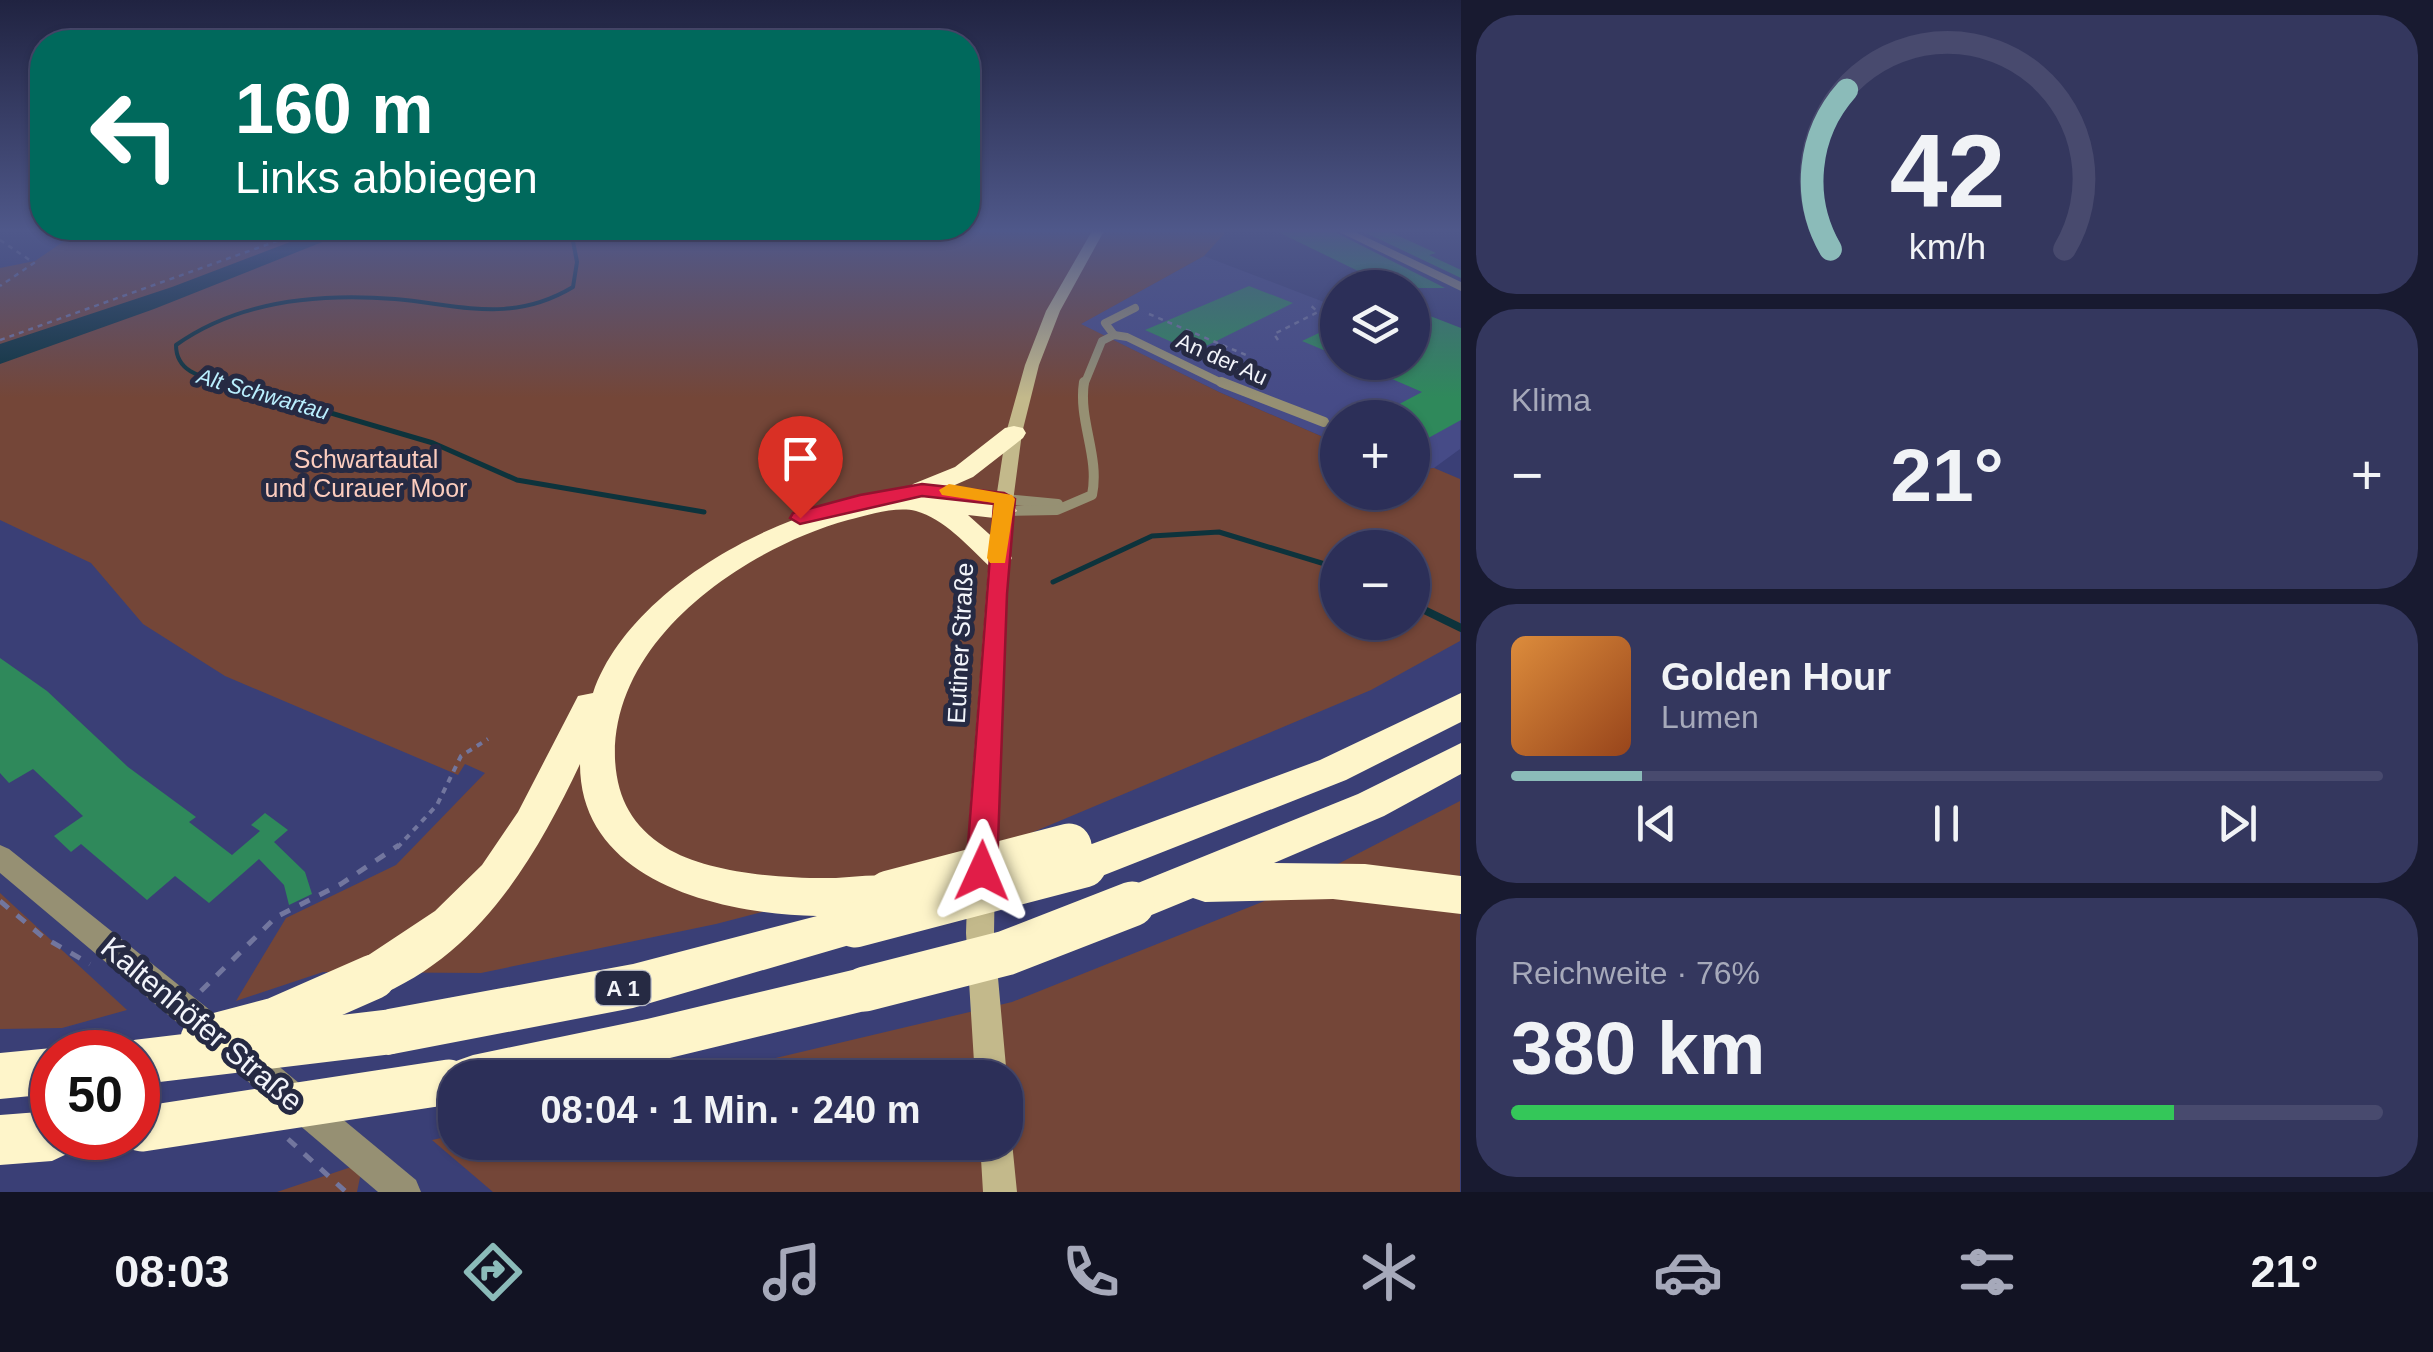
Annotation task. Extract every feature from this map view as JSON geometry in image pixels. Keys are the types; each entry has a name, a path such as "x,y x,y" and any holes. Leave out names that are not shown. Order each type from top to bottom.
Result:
{"highway":[{"path":"1014,433 964,472 918,497 864,507 772,538 730,561 681,598 638,644 617,677 598,722 592,754 602,802 620,832 654,861 733,890 807,900 889,893 1076,855"},
{"path":"918,497 959,522 998,558"},
{"path":"160,1054 275,1020 373,977 450,924 492,884 528,832 611,664 638,627 677,588 728,552 800,518 860,501 918,497 1004,505"},
{"name":"A 1","path":"160,1058 388,1032 632,986 855,925 1076,855 1171,832 1333,770 1460,706"},
{"name":"A 1","path":"558,1060 648,1042 1006,953 1371,806 1460,757"},
{"path":"1177,886 1302,878 1398,883 1460,895"},
{"path":"0,1076 30,1073"},
{"name":"A 1","path":"160,1126 438,1083"},
{"path":"0,1140 30,1138"}],"main road":[{"name":"Eutiner Straße","path":"990,1060 980,933 998,558 1014,433 1032,365 1067,287"},
{"path":"997,1160 1000,1192"}],"street":[{"name":"Kaltenhöfer Straße","path":"0,857 404,1192"}],"lane":[{"path":"1004,505 1057,510 1092,495 1098,460 1084,416 1084,379 1102,341 1114,335 1105,323 1135,308"},
{"name":"An der Au","path":"1114,335 1127,336 1242,392 1320,421"}],"path":[{"path":"0,340 149,287"},
{"path":"1278,340 1274,334 1318,312 1308,303"},
{"path":"1135,308 1246,355"},
{"path":"184,1008 276,916 341,884 397,848 437,805 461,756 488,739"},
{"path":"0,901 43,936 103,975"}],"shaded area":[{"path":"172,287 210,287 0,364 0,344"},
{"path":"1148,287 1284,287 1320,300 1320,380 1430,380 1430,359 1460,354 1460,449 1430,468 1430,400 1320,400 1320,436 1219,392 1080,324"}],"green space":[{"name":"Schwartautal und Curauer Moor","path":"0,287 1149,287 1081,324 1219,392 1320,436 1320,510 1430,510 1430,468 1460,479 1460,641 1371,690 974,857 716,924 481,973 323,972 236,1001 286,918 396,865 485,773 465,764 458,775 225,676 143,624 91,563 0,520"},
{"path":"1460,801 1460,1192 493,1192 455,1160 1023,1160 1023,1060 767,1060 1012,1002 1272,898"},
{"path":"0,893 127,1010 62,1028 0,1029"},
{"path":"363,1163 357,1192 277,1192"}],"building":[{"path":"1248,287 1293,303 1194,352 1145,330"},
{"path":"1430,316 1461,328 1461,420 1430,437 1430,400 1407,400 1422,392 1394,380 1430,380"},
{"path":"1320,332 1320,348 1302,341"},
{"path":"0,658 47,691 128,767 196,817 189,822 232,855 260,831 251,825 265,813 288,830 274,842 305,872 312,894 289,905 284,885 259,859 209,903 175,876 147,900 81,844 71,852 54,836 83,816 33,769 9,783 0,773"}],"waterway":[{"name":"Alt Schwartau","path":"234,385 188,369 177,355 176,345 226,318 281,303 366,297 507,309 550,298 573,287"},
{"name":"Alt Schwartau","path":"225,382 433,443 517,480 704,512"},
{"name":"Alt Schwartau","path":"1053,582 1152,536 1219,532 1320,563"},
{"name":"Alt Schwartau","path":"1430,613 1461,628"}],"slow traffic":[{"path":"949,490 1004,499 998,558"}],"route":[{"path":"800,518 860,501 922,490 950,490 1004,499 982,871"}]}
